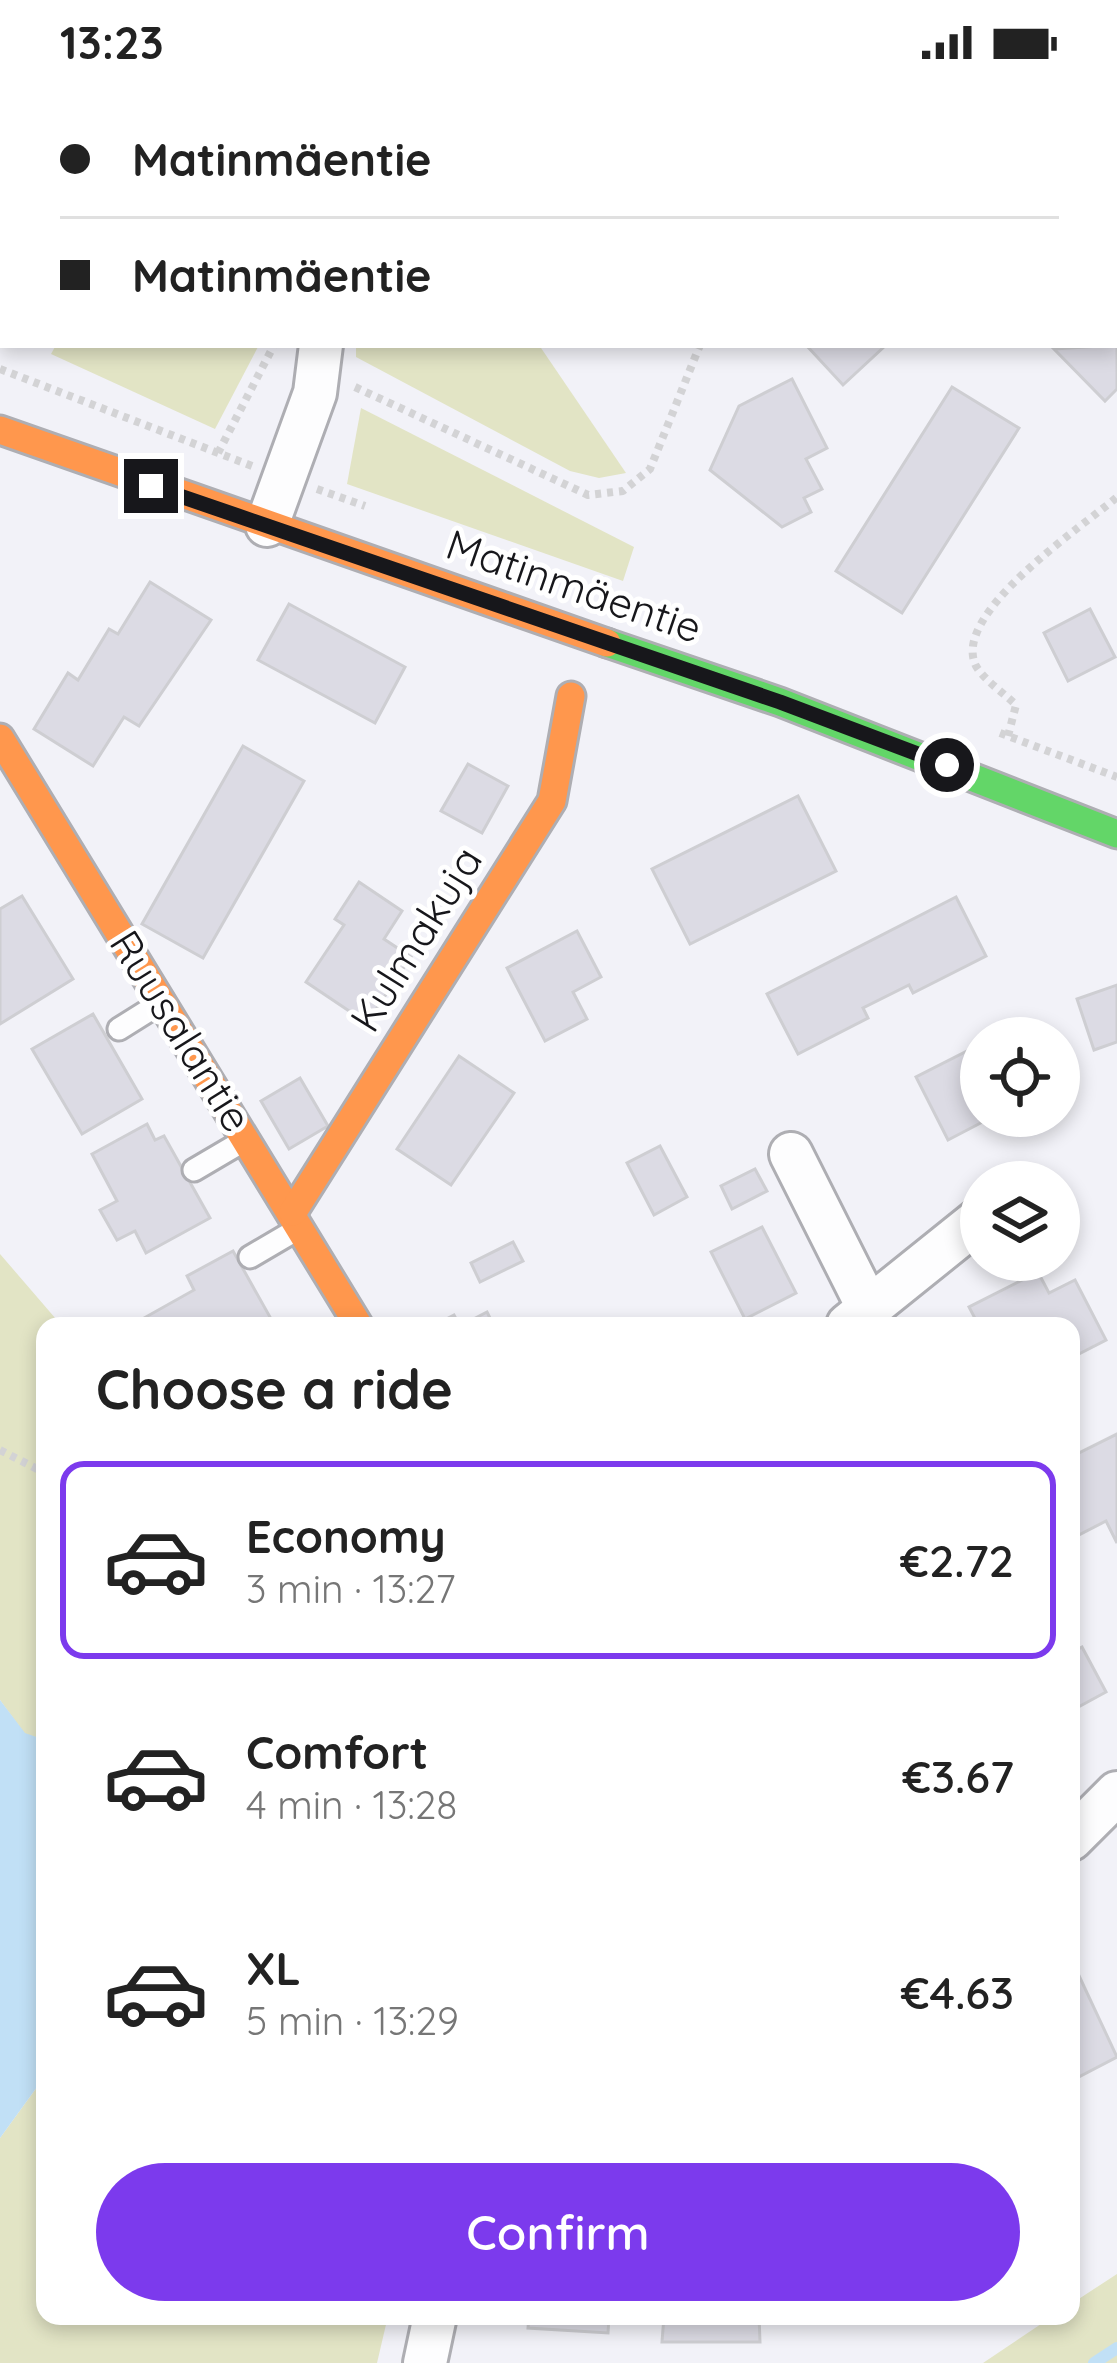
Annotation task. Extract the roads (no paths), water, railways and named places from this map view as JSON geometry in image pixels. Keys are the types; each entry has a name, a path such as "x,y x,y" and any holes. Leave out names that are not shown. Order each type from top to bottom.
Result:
{"street":[{"path":"267,525 315,393 322,348"},
{"name":"Matinmäentie","path":"0,430 780,702 1117,833"},
{"name":"Kulmakuja","path":"297,1219 552,801 572,696"},
{"name":"Ruusalantie","path":"4,754 113,945 163,1001 354,1317"},
{"path":"791,1154 858,1317 960,1235"},
{"path":"1080,1830 1117,1793"},
{"path":"425,2363 433,2325"}],"lane":[{"path":"118,1029 163,1001"},
{"path":"194,1170 248,1138"},
{"path":"250,1257 297,1219"}],"water":[{"path":"0,1700 25,1733 36,1737 36,2088 0,2138"}],"waterway":[{"path":"1094,2363 1117,2348"}]}
